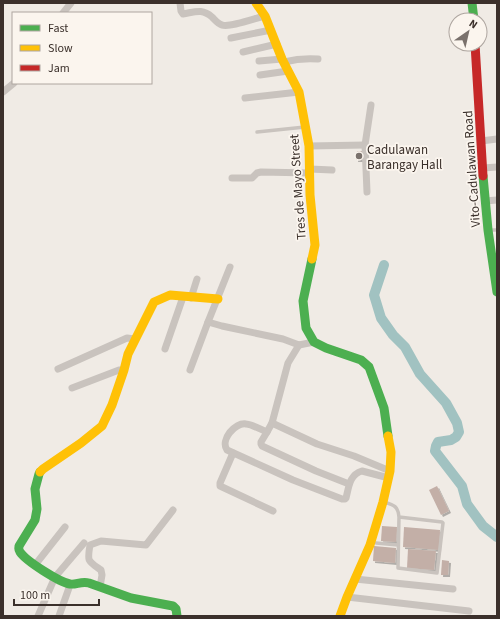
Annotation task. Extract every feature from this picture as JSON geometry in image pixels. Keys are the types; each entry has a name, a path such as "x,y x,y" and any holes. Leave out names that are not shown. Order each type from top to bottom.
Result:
{"street":[{"path":"64,12 70,3"},
{"path":"180,3 182,14 201,11 206,12 217,23 228,26 265,16"},
{"name":"Tres de Mayo Street","path":"256,3 265,16 285,64 299,92 306,127 309,146 310,195 315,245 304,301 306,328 314,342"},
{"path":"231,38 271,30"},
{"path":"243,52 277,44"},
{"name":"Vito-Cadulawan Road","path":"476,52 485,201 493,230 493,272 497,292"},
{"path":"260,75 295,59 318,59"},
{"path":"258,61 285,64"},
{"path":"3,92 13,84"},
{"path":"245,98 299,92"},
{"path":"367,192 365,145 371,105"},
{"path":"481,141 497,139"},
{"path":"309,146 365,145"},
{"path":"483,168 497,167"},
{"path":"232,178 252,178 257,173 261,172 332,170"},
{"path":"485,201 497,200"},
{"path":"190,370 230,267"},
{"path":"165,349 187,297 197,279"},
{"path":"177,616 176,610 173,606 126,596 83,582 70,585 35,565 20,553 18,548 35,520 37,509 35,489 40,474 50,463 81,443 102,426 112,405 128,354 154,302 170,295 218,299"},
{"path":"208,322 283,339 299,345 314,342 326,348 361,360 369,367 384,408 392,452 390,475 370,545 340,616"},
{"path":"58,369 127,338 135,339"},
{"path":"299,345 288,363 272,423 261,444 262,446 349,484"},
{"path":"72,388 119,370 124,370"},
{"path":"272,423 316,444 354,456 390,475"},
{"path":"267,432 246,424 237,425 229,433 224,442 225,447 227,450 293,480 342,499 346,498 349,484 353,476 358,472 362,471 390,475"},
{"path":"233,452 220,486 273,511"},
{"path":"100,587 102,575 101,570 90,562 88,557 90,546 101,541 146,545 173,510"},
{"path":"35,565 64,527"},
{"path":"38,616 55,577 84,543"},
{"path":"355,579 453,589"},
{"path":"59,616 70,585"},
{"path":"347,597 469,611"}],"lane":[{"path":"256,132 306,127"},
{"path":"383,502 394,505 397,508 399,517 397,568 437,572 443,522 399,517"},
{"path":"376,543 398,546"}],"building":[{"name":"Cadulawan Barangay Hall","path":"357,151 362,151 362,160 356,160"},
{"path":"437,486 449,511 441,515 429,490"},
{"path":"382,526 397,527 396,542 381,541"},
{"path":"404,527 440,530 439,550 403,547"},
{"path":"374,546 396,548 395,563 373,561"},
{"path":"408,549 436,551 434,570 407,568"},
{"path":"442,560 449,561 448,575 441,575"}],"waterway":[{"path":"384,265 374,295 381,318 393,335 405,347 420,374 446,403 457,423 459,432 456,437 451,440 438,442 435,451 462,486 467,504 483,526 497,537"}],"traffic: fast":[{"path":"472,3 473,12"},
{"path":"483,176 488,230 497,292"},
{"path":"312,259 303,301 306,328 314,342 326,348 361,360 369,367 384,408 388,436"},
{"path":"40,472 35,489 37,509 35,520 19,546 19,550 23,556 43,571 70,584 84,582 89,583 131,598 173,606 176,609 177,616"}],"traffic: slow":[{"path":"256,3 265,16 282,59 299,92 309,146 310,195 315,245 312,259"},
{"path":"40,472 102,426 112,405 128,354 154,302 170,295 218,299"},
{"path":"340,616 370,545 383,502 390,471 391,452 388,436"}],"traffic: jam":[{"path":"475,52 483,176"}],"place":[{"name":"Cadulawan Barangay Hall","path":"359,156"}]}
